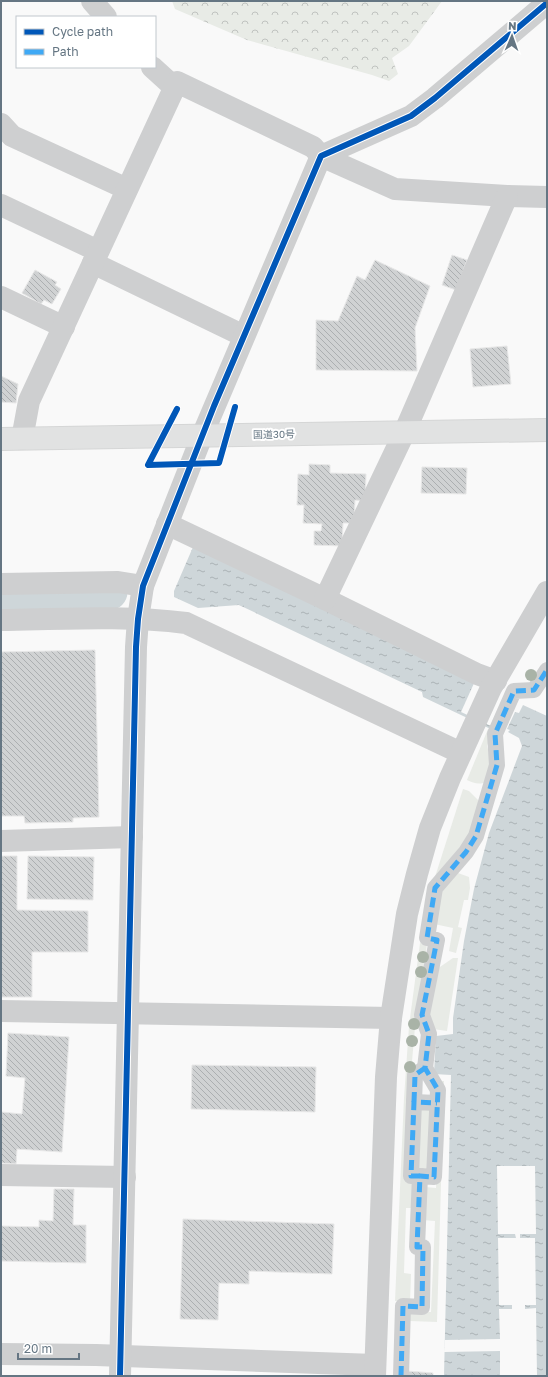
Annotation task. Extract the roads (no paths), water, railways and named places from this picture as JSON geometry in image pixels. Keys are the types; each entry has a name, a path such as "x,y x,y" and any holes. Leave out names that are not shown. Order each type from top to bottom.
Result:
{"highway":[{"name":"国道30号","path":"12,439 405,431 547,430"}],"street":[{"path":"92,1 105,16"},
{"path":"121,1366 136,647 138,619 144,586 202,436 322,156 411,116 435,98 547,3"},
{"path":"153,68 174,87"},
{"path":"12,439 177,82 313,147 322,156 394,189 547,197"},
{"path":"1,124 12,136 127,189"},
{"path":"325,599 405,431 507,196"},
{"path":"1,205 244,336"},
{"path":"1,297 64,327"},
{"path":"167,524 325,599 477,674 494,685"},
{"path":"1,584 118,582 144,586"},
{"path":"1,1354 121,1366 375,1371 386,1077 391,1018 399,958 407,914 430,828 461,753 494,685 547,592"},
{"path":"1,620 105,618 186,623 461,753"},
{"path":"424,1068 415,1075 411,1176 434,1177 438,1090 424,1068 428,1034 422,1015 437,940 426,938 435,888 466,852 476,836 497,765 495,734 514,691 534,690 547,670"},
{"path":"1,841 132,837"},
{"path":"1,1011 128,1012 391,1018"},
{"path":"414,1102 437,1103"},
{"path":"1,1175 124,1177"},
{"path":"401,1376 403,1306 422,1307 423,1247 417,1247 420,1176"}],"water":[{"path":"193,547 514,700 499,733 423,697 422,692 239,605 198,608 174,597 174,591"},
{"path":"523,705 547,716 547,1376 444,1376 451,1075 434,1074 436,1036 453,1034 453,1018 464,941 474,889 489,833 522,746 519,738 508,732 510,730 507,729 515,712 519,713"}],"waterway":[{"path":"1,598 89,595 109,592"}]}
